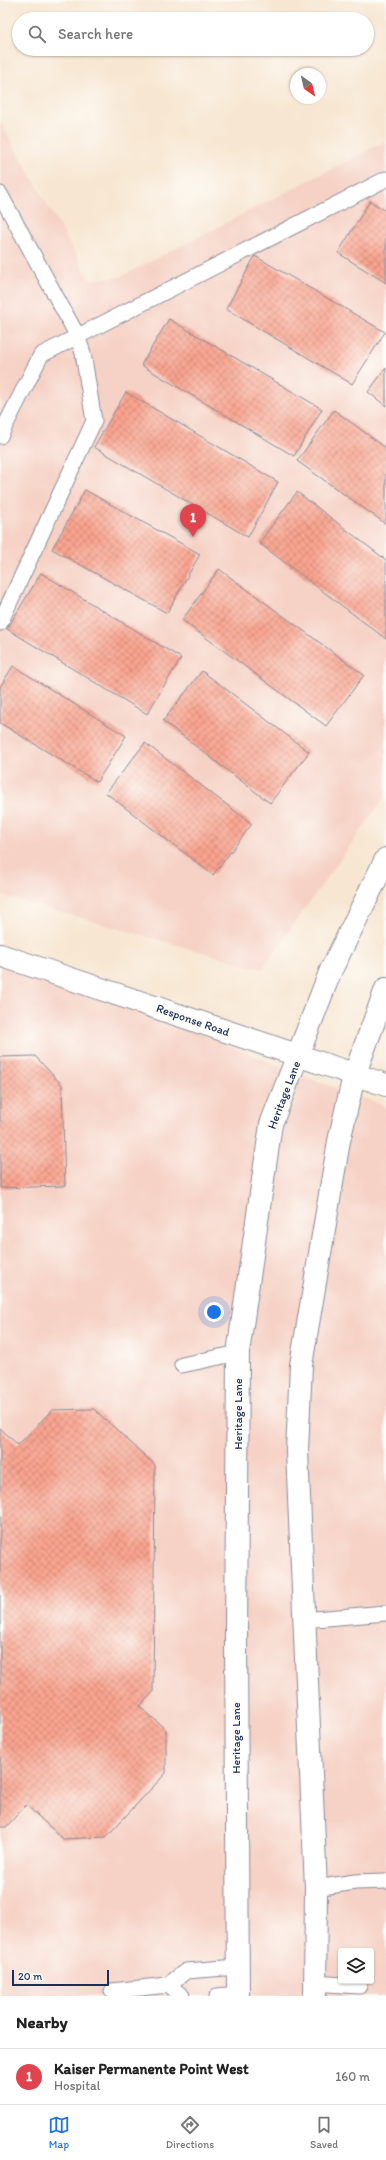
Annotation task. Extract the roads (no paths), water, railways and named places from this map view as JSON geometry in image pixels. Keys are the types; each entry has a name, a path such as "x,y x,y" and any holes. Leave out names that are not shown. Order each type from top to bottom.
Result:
{"main road":[{"name":"Heritage Lane","path":"231,1995 238,1967 236,1631 238,1353 271,1124 299,1056 331,970 386,859"},
{"name":"Response Road","path":"0,955 354,1076 386,1085"},
{"path":"314,1989 316,1888 303,1620 297,1450 301,1365 339,1141 354,1076 386,989"}],"lane":[{"path":"0,436 41,355 77,335 386,179"},
{"path":"0,194 77,335 83,353 94,421 0,623"},
{"path":"182,1365 238,1353"},
{"path":"303,1620 386,1613"},
{"path":"316,1888 355,1882 386,1881"},
{"path":"112,1991 168,1984 186,1971 238,1967"},
{"path":"168,1984 182,1996"},
{"path":"314,1989 359,1986"}],"place":[{"name":"Kaiser Permanente Point West","path":"193,537"}]}
